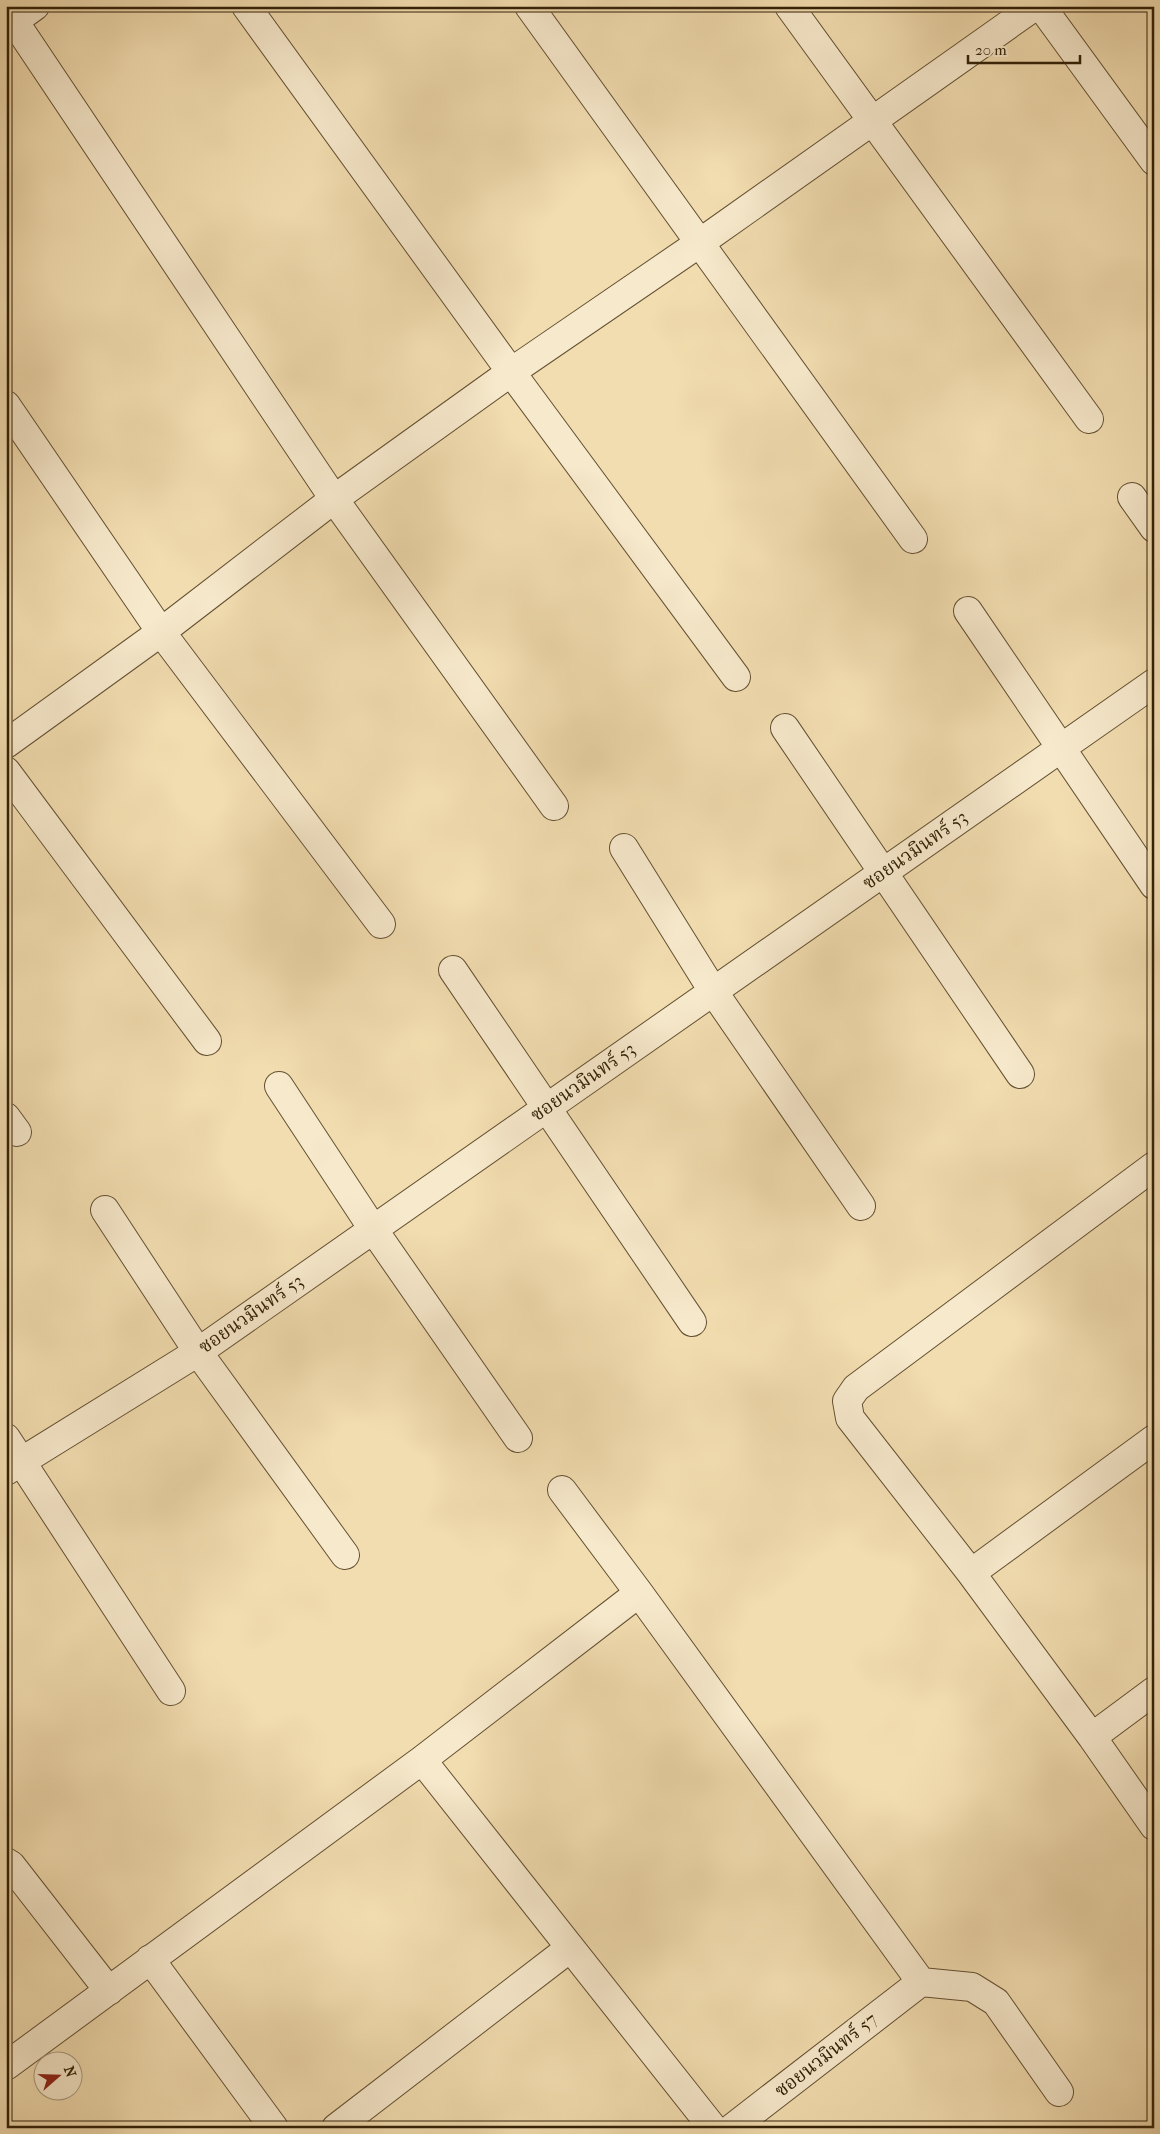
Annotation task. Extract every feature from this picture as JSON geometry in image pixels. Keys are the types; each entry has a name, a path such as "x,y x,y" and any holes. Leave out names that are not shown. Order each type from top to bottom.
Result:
{"street":[{"path":"246,6 511,372 736,677"},
{"path":"529,6 701,242 913,539"},
{"path":"789,6 1089,419"},
{"path":"6,744 161,632 334,499 511,372 701,242 1035,6"},
{"path":"1041,6 1154,161"},
{"path":"16,16 334,499 554,806"},
{"path":"6,406 161,632 381,924"},
{"path":"1132,497 1154,528"},
{"path":"968,611 1154,885"},
{"name":"ซอยนวมินทร์ 53","path":"14,1467 198,1352 1154,683"},
{"path":"785,728 1020,1074"},
{"path":"6,771 207,1041"},
{"path":"624,848 713,990 861,1206"},
{"path":"453,970 692,1322"},
{"path":"279,1086 373,1229 518,1438"},
{"path":"1154,1166 856,1388 846,1401 850,1418 971,1573 1092,1737 1154,1826"},
{"path":"105,1210 198,1352 345,1555"},
{"path":"6,1438 14,1467 171,1691"},
{"path":"971,1573 1154,1439"},
{"path":"562,1490 921,1982 972,1987 996,2002 1060,2092"},
{"path":"6,2066 422,1760 639,1593"},
{"path":"1092,1737 1154,1691"},
{"path":"422,1760 713,2128"},
{"path":"6,1862 109,1991"},
{"path":"336,2128 570,1948"},
{"path":"150,1959 274,2128"},
{"name":"ซอยนวมินทร์ 57","path":"732,2128 921,1982"}]}
